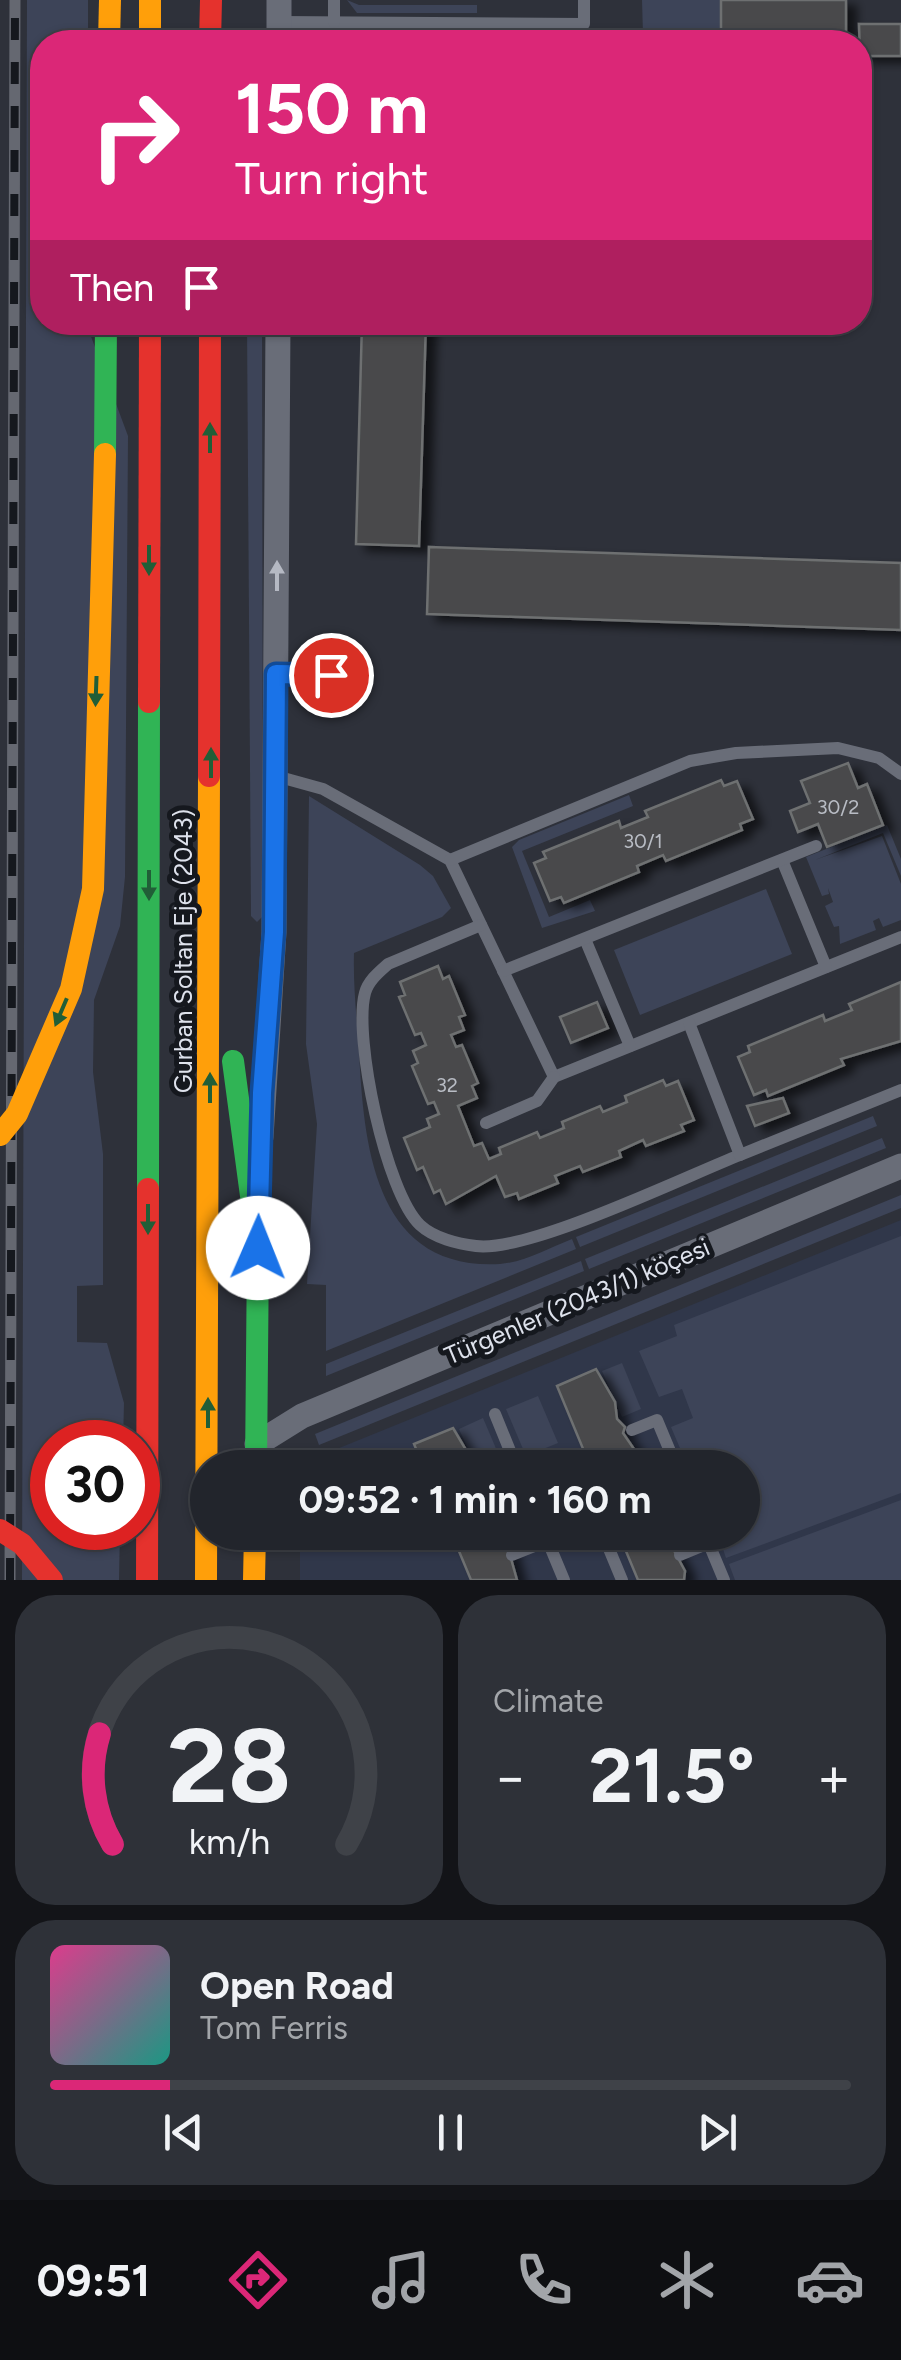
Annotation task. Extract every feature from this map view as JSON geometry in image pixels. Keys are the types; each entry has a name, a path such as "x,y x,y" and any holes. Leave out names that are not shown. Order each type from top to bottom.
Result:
{"highway":[{"path":"110,0 110,30"},
{"path":"150,0 150,30"},
{"path":"210,30 211,0"},
{"path":"0,1135 17,1114 71,989 93,888 106,335"},
{"name":"Gurban Soltan Eje (2043)","path":"147,1580 150,335"},
{"name":"Gurban Soltan Eje (2043)","path":"206,1580 212,898 210,335"},
{"path":"212,898 258,1248 256,1450"},
{"path":"0,1530 22,1544 52,1580"},
{"path":"254,1580 255,1550"}],"street":[{"path":"258,1248 262,1093 274,932 278,335"},
{"name":"Türgenler (2043/1) köçesi","path":"263,1450 302,1416 901,1166"}],"lane":[{"path":"334,0 334,22"},
{"path":"279,21 584,24 584,0"},
{"path":"276,674 360,675"},
{"path":"450,860 690,761 736,753 838,748 879,758 901,774"},
{"path":"276,776 324,789 450,860 554,1077"},
{"path":"503,971 816,846"},
{"path":"782,860 826,967"},
{"path":"481,924 388,964 378,972 364,998 378,1128 400,1198 422,1228 456,1242 505,1246 901,1090"},
{"path":"486,1123 537,1101 554,1077 901,937"},
{"path":"585,939 630,1046"},
{"path":"689,1022 740,1154"},
{"path":"495,1414 510,1450"},
{"path":"632,1430 657,1420 670,1450"},
{"path":"512,1556 522,1550"},
{"path":"552,1550 564,1580"},
{"path":"610,1550 622,1580"},
{"path":"680,1555 688,1550"},
{"path":"711,1550 724,1580"}],"shaded area":[{"path":"27,0 88,0 88,30 30,30 30,335 90,335 128,436 125,877 120,926 94,1000 93,1072 103,1154 103,1285 77,1286 77,1342 107,1343 124,1403 124,1420 30,1420 30,1550 120,1550 119,1580 22,1580"},
{"path":"347,0 359,5 477,5 477,13 357,13"},
{"path":"642,0 720,0 721,30 643,30"},
{"path":"247,335 262,335 263,916 257,922 251,916"},
{"path":"629,795 633,806 522,851 549,917 590,900 595,911 542,928 512,847 519,840"},
{"path":"309,796 420,865 433,876 451,908 442,917 354,953 365,1125 384,1196 401,1225 426,1247 458,1261 509,1263 572,1239 576,1249 326,1351 326,1285 307,1284 317,1124 306,1044"},
{"path":"887,825 901,859 901,876 883,833 815,860 882,836 901,884 901,920 883,927 879,918 873,921 876,930 840,944 839,926 834,927 825,906 833,902 828,888 829,894 822,896 806,857"},
{"path":"766,889 792,954 640,1015 614,950"},
{"path":"873,1116 877,1126 580,1247 576,1237"},
{"path":"882,1138 886,1148 589,1269 585,1259"},
{"path":"901,1195 901,1208 319,1445 315,1434"},
{"path":"901,1220 901,1580 300,1580 300,1550 760,1550 760,1450 334,1450"},
{"path":"901,1236 901,1493 760,1545 760,1450 681,1450 671,1427 693,1418 682,1389 659,1397 639,1351 677,1336 674,1325"},
{"path":"581,1261 584,1271 326,1376 326,1364"},
{"path":"622,1363 641,1409 622,1417 602,1371"},
{"path":"538,1396 558,1443 541,1450 523,1450 506,1409"},
{"path":"483,1418 497,1450 468,1450 459,1429"},
{"path":"901,1500 901,1580 735,1580 729,1564"},
{"path":"723,1550 748,1550 726,1558"}],"building":[{"path":"721,0 846,0 846,30 721,30"},
{"path":"859,24 901,24 901,56 872,56 872,30 859,30"},
{"path":"362,335 426,335 419,546 356,544"},
{"path":"429,547 901,563 901,630 427,614"},
{"path":"848,763 858,788 867,784 883,825 827,847 818,824 798,832 790,811 810,803 801,781"},
{"path":"721,780 724,786 737,781 753,819 740,824 742,830 666,861 663,855 637,866 639,872 564,903 561,897 550,901 534,863 546,858 543,852 619,821 621,828 648,817 645,811"},
{"path":"438,966 443,979 449,976 465,1015 459,1017 464,1030 451,1035 456,1047 462,1045 478,1083 472,1086 477,1098 458,1106 474,1146 482,1143 489,1159 501,1154 499,1148 537,1132 540,1138 564,1128 562,1122 600,1106 603,1112 627,1102 625,1096 663,1080 666,1086 678,1081 694,1120 681,1125 684,1131 646,1146 643,1140 619,1151 621,1157 583,1172 580,1166 555,1176 558,1183 519,1199 517,1193 505,1197 496,1176 446,1204 440,1190 434,1193 423,1167 417,1170 404,1138 430,1127 427,1119 439,1114 434,1102 428,1104 412,1066 418,1063 413,1051 426,1045 421,1033 415,1035 399,997 405,995 400,982"},
{"path":"901,982 901,1041 841,1059 844,1065 768,1096 766,1090 754,1095 738,1057 750,1052 748,1046 823,1015 825,1021 852,1010 849,1004"},
{"path":"597,1002 608,1028 571,1043 560,1017"},
{"path":"783,1098 789,1113 755,1126 747,1106"},
{"path":"596,1369 615,1402 617,1419 625,1427 623,1433 634,1450 584,1450 557,1386"},
{"path":"453,1428 466,1450 416,1450 414,1444"},
{"path":"458,1550 509,1550 517,1580 471,1580"},
{"path":"626,1550 674,1550 685,1571 684,1580 638,1580"}],"railway":[{"path":"10,1580 15,0"}],"traffic: fast":[{"path":"105,454 106,335"},
{"path":"148,1189 149,702"},
{"path":"233,1061 258,1248 256,1450"}],"traffic: slow":[{"path":"109,30 110,0"},
{"path":"150,0 150,30"},
{"path":"0,1135 17,1114 71,989 93,889 105,454"},
{"path":"206,1580 209,776"},
{"path":"254,1580 255,1550"}],"traffic: jam":[{"path":"210,30 211,0"},
{"path":"149,702 150,335"},
{"path":"209,776 210,335"},
{"path":"147,1580 148,1189"},
{"path":"0,1530 22,1544 52,1580"}],"route":[{"path":"258,1248 262,1093 274,932 276,674 331,675"}]}
